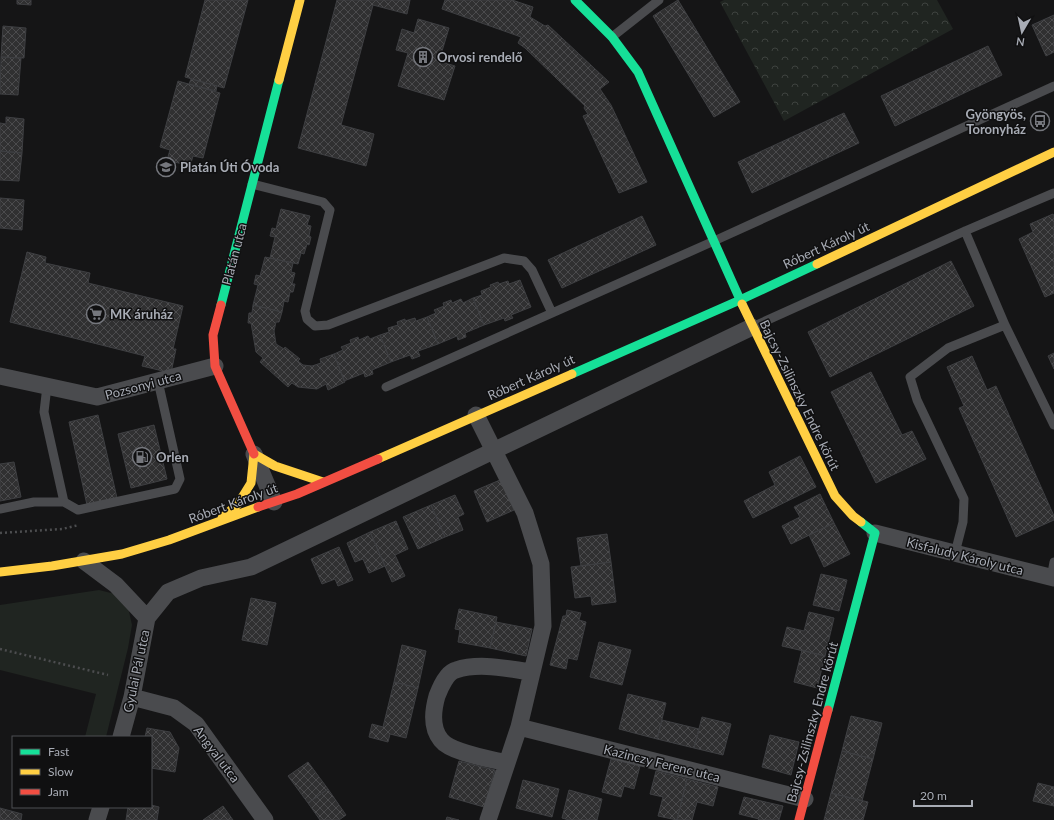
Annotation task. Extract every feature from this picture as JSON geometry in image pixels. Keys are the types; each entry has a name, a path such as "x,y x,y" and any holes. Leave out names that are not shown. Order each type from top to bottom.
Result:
{"street":[{"name":"Platán utca","path":"274,502 215,366 212,335 300,0"},
{"name":"Bajcsy-Zsilinszky Endre körút","path":"575,0 612,37 638,72 752,327 836,496 852,516 876,533 799,820"},
{"name":"Róbert Károly út","path":"2,570 84,561 122,554 169,540 218,521 297,494 740,300 1054,152"},
{"path":"147,618 168,592 201,578 251,567 752,327"},
{"name":"Pozsonyi utca","path":"0,376 97,397 215,366"},
{"path":"476,415 493,452 525,513 541,564 543,626 519,727 488,820"},
{"path":"218,521 238,504 251,483 254,454 274,466 323,482"},
{"name":"Kisfaludy Károly utca","path":"876,533 955,553 1053,573"},
{"name":"Gyulai Pál utca","path":"84,561 116,584 147,618 132,697 121,736"},
{"path":"507,763 458,751 441,741 434,726 435,705 441,686 454,670 469,667 488,666 532,672"},
{"name":"Angyal utca","path":"132,697 174,708 196,724 265,820"},
{"name":"Kazinczy Ferenc utca","path":"519,727 805,799"},
{"path":"97,820 101,808"}],"lane":[{"path":"612,37 659,0"},
{"path":"386,387 714,241 1054,86"},
{"path":"252,184 323,202 330,210 305,310 307,319 315,326 328,325 504,258 524,261 532,270 552,313"},
{"path":"752,327 965,231 1054,193"},
{"path":"965,231 1005,325 1054,425"},
{"path":"955,553 963,522 964,499 917,400 910,377 948,348 1005,325"},
{"path":"0,509 34,502 64,502 78,510 175,489 180,479 158,381"},
{"path":"47,386 44,412 64,502"}],"path":[{"path":"0,533 62,529 85,524"},
{"path":"0,650 108,675"}],"green space":[{"path":"724,0 937,0 953,29 784,121 720,2"},
{"path":"99,590 115,594 128,607 132,625 128,648 106,736 85,736 96,694 0,670 0,605"}],"building":[{"path":"17,0 31,0 31,5 17,4"},
{"path":"205,0 248,0 224,88 185,77"},
{"path":"337,0 410,0 407,14 373,5 341,125 374,134 366,166 298,148"},
{"path":"445,0 512,0 533,7 530,17 545,26 548,25 609,82 600,89 611,105 647,182 619,193 583,116 588,114 584,108 585,106 518,43 521,37 442,9"},
{"path":"678,0 740,102 714,117 653,16"},
{"path":"1054,15 1054,52 1046,56 1032,25"},
{"name":"Orvosi rendelő","path":"418,19 449,28 439,61 455,66 444,100 398,86 408,53 396,50 402,29 414,33"},
{"path":"3,26 26,28 24,58 1,57"},
{"path":"988,46 1002,75 895,126 881,96"},
{"path":"1,57 21,58 18,95 0,94"},
{"path":"191,79 217,86 216,91 189,84"},
{"path":"178,81 220,93 203,158 193,156 190,166 167,160 170,150 160,147"},
{"path":"844,113 859,143 752,193 738,162"},
{"path":"6,117 24,119 22,153 0,151 0,123 6,124"},
{"path":"0,151 22,153 19,181 0,180"},
{"path":"0,198 24,200 22,230 0,228"},
{"path":"281,209 310,216 307,225 311,226 309,245 307,244 304,254 301,253 298,264 270,258 275,237 270,236 272,228 276,229"},
{"path":"1053,214 1054,293 1045,297 1019,239 1033,232 1030,224"},
{"path":"642,216 656,245 562,288 548,260"},
{"name":"MK áruház","path":"27,252 46,257 45,263 90,273 88,283 183,306 173,349 176,349 171,373 142,366 145,356 10,322"},
{"path":"265,257 293,263 291,272 295,273 292,284 295,284 293,292 290,292 288,302 284,301 282,312 253,305 258,285 254,284 256,275 260,276"},
{"path":"951,261 974,306 830,377 808,332"},
{"path":"520,280 531,307 511,315 513,318 505,321 504,318 484,325 473,298 482,295 481,291 491,287 490,285 508,281 509,284"},
{"path":"473,298 484,325 465,333 466,337 458,340 457,336 438,344 427,317 436,313 434,310 444,306 443,303 451,300 452,303 461,299 463,303"},
{"path":"253,305 282,312 279,322 276,322 274,331 276,344 284,349 285,347 300,359 298,361 303,365 312,366 321,363 320,359 334,354 345,382 328,390 326,384 317,389 298,387 292,383 288,387 260,362 263,358 256,352 251,323 248,323 249,313 252,313"},
{"path":"427,317 438,344 418,351 420,356 412,359 410,355 391,362 380,335 389,332 388,328 398,325 397,322 415,318 416,321"},
{"path":"380,335 391,362 372,370 373,374 365,377 364,373 344,381 334,354 343,350 341,347 351,343 350,340 358,337 359,340 368,336 370,339"},
{"path":"1054,353 1054,369 1048,356"},
{"path":"972,356 987,390 996,386 1054,516 1054,520 1016,537 959,408 964,406 947,367"},
{"path":"871,372 902,435 912,431 926,459 876,483 831,392"},
{"path":"98,415 117,498 87,505 69,422"},
{"name":"Orlen","path":"154,425 167,479 131,488 118,434"},
{"path":"800,456 816,487 753,518 744,501 775,485 769,472"},
{"path":"14,462 21,497 0,501 0,464"},
{"path":"500,480 514,510 487,522 474,491"},
{"path":"820,494 834,523 791,544 782,526 800,517 794,507"},
{"path":"455,495 464,514 458,517 463,530 445,537 431,505"},
{"path":"431,505 445,537 418,549 403,517"},
{"path":"396,521 408,549 395,555 405,576 392,582 370,532"},
{"path":"834,523 850,554 824,567 809,535"},
{"path":"370,532 385,566 369,573 363,559 355,562 347,543"},
{"path":"607,534 611,562 581,566 577,538"},
{"path":"339,547 353,580 338,586 335,579 322,584 311,559"},
{"path":"611,562 616,602 592,605 591,596 575,598 571,567"},
{"path":"821,574 847,580 839,611 813,605"},
{"path":"251,598 276,603 267,645 242,640"},
{"path":"459,609 497,617 490,648 458,642 460,630 455,629"},
{"path":"567,610 581,613 579,620 586,622 577,660 568,658 566,669 550,665 563,616 566,616"},
{"path":"809,612 834,618 825,656 782,646 787,627 804,631"},
{"path":"496,622 532,629 526,656 490,648"},
{"path":"599,642 631,650 622,685 590,677"},
{"path":"402,645 426,651 418,688 394,682"},
{"path":"802,650 825,656 817,688 794,682"},
{"path":"394,682 418,688 406,738 390,734 388,742 369,737 372,724 383,727"},
{"path":"628,694 666,703 657,739 619,729"},
{"path":"851,716 882,723 873,759 842,751"},
{"path":"702,717 731,724 723,755 694,748"},
{"path":"662,720 699,729 694,748 657,739"},
{"path":"147,728 170,732 179,748 175,772 152,768 152,736 145,736"},
{"path":"770,735 799,742 791,775 762,767"},
{"path":"842,751 873,759 862,801 831,793"},
{"path":"611,759 640,766 634,789 624,786 621,797 602,792"},
{"path":"459,761 495,770 484,807 449,797"},
{"path":"308,762 328,789 308,803 288,776"},
{"path":"656,771 687,779 677,820 658,816 663,797 650,794"},
{"path":"687,779 718,787 713,806 697,802 692,820 677,820"},
{"path":"523,780 559,789 552,817 516,808"},
{"path":"1038,783 1054,787 1054,806 1033,801"},
{"path":"328,789 346,815 339,820 320,820 308,803"},
{"path":"569,790 602,799 597,820 569,820 562,818"},
{"path":"831,793 868,802 863,820 824,820"},
{"path":"744,797 783,806 779,820 758,820 759,819 739,814"},
{"path":"152,805 159,807 157,820 126,820 128,808 152,808"},
{"path":"223,806 233,820 203,820"},
{"path":"0,808 22,814 21,820 0,820"},
{"path":"447,817 459,820 446,820"}],"traffic: fast":[{"path":"575,0 612,37 638,72 742,304"},
{"path":"221,305 279,80"},
{"path":"572,374 740,300 817,264"},
{"path":"828,710 875,533 861,522"}],"traffic: slow":[{"path":"279,80 300,0"},
{"path":"817,264 1054,152"},
{"path":"742,304 835,496 853,516 861,522"},
{"path":"378,459 572,374"},
{"path":"222,518 238,504 251,483 254,454 275,466 323,482"},
{"path":"0,572 52,566 122,554 169,540 258,507"}],"traffic: jam":[{"path":"221,305 213,335 215,366 254,454"},
{"path":"258,507 297,494 378,459"},
{"path":"799,820 828,710"}],"place":[{"name":"Orvosi rendelő","path":"423,57"},
{"name":"Gyöngyös, Toronyház","path":"1040,121"},
{"name":"Platán Úti Óvoda","path":"166,167"},
{"name":"MK áruház","path":"96,314"},
{"name":"Orlen","path":"142,457"}]}
